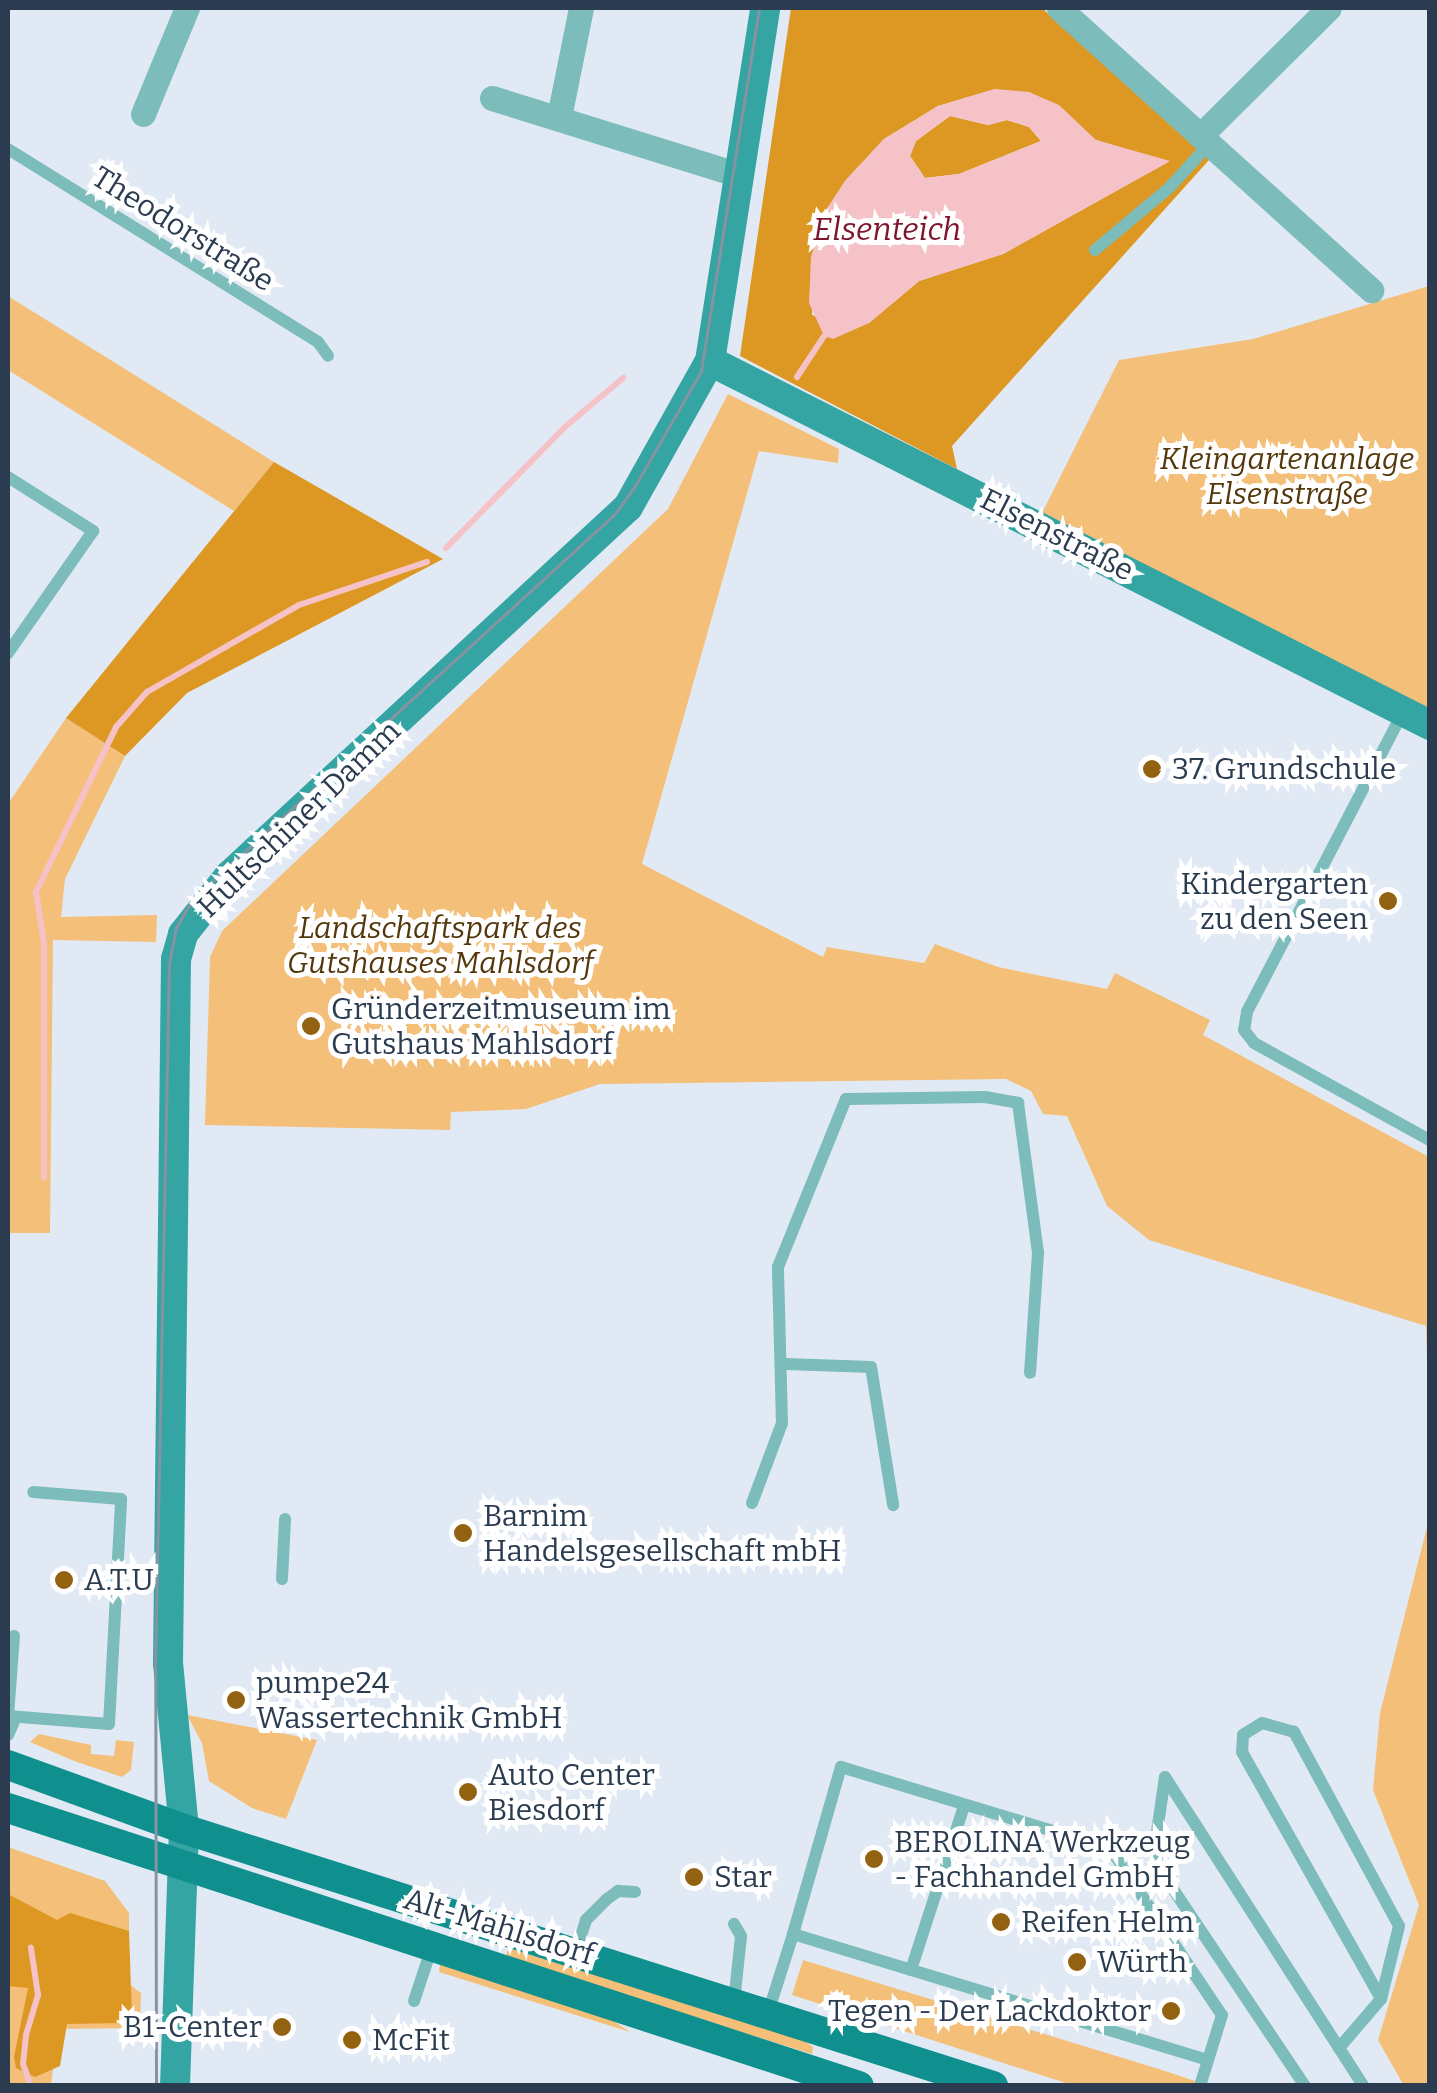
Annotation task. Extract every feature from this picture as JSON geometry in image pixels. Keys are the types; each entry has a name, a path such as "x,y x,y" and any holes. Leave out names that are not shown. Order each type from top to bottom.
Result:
{"main road":[{"name":"Hultschiner Damm","path":"175,2086 184,1830 168,1664 176,959 184,934 229,876 596,543 628,507 710,361 765,8"},
{"name":"Elsenstraße","path":"710,361 1416,718"},
{"name":"Alt-Mahlsdorf","path":"8,1765 184,1830 768,2013 839,2066"},
{"name":"Alt-Mahlsdorf","path":"8,1808 432,1948 839,2066 993,2086"}],"street":[{"path":"143,114 187,8"},
{"path":"559,117 581,8"},
{"path":"1059,8 1371,290"},
{"path":"1205,139 1330,8"},
{"path":"492,98 559,117 572,127 739,176"}],"lane":[{"path":"1096,250 1205,139"},
{"name":"Theodorstraße","path":"8,149 318,342 328,356"},
{"path":"8,477 92,531 15,631 8,653"},
{"name":"Elsenstraße","path":"1416,718 1247,1012 1244,1030 1254,1043 1430,1140"},
{"path":"752,1503 782,1423 786,1364 778,1267 846,1100 985,1098 1018,1104 1038,1253 1030,1373"},
{"path":"786,1364 871,1367 893,1505"},
{"path":"14,1636 8,1716 109,1724 121,1499 33,1492"},
{"path":"282,1579 285,1519"},
{"path":"8,1735 16,1716"},
{"path":"1339,2048 1381,2000 1399,1926 1294,1732 1262,1722 1243,1735 1242,1752 1381,2000"},
{"path":"768,2013 842,1767 1110,1848 1222,2015 1200,2086"},
{"path":"1305,2086 1163,1874 1156,1839 1165,1778 1363,2086"},
{"path":"911,1970 964,1806"},
{"path":"576,1951 586,1920 607,1899 635,1892"},
{"path":"734,1924 741,1936 734,2002"},
{"path":"792,1934 1208,2060"},
{"path":"414,2001 432,1948"}],"green space":[{"name":"Kleingartenanlage Elsenstraße","path":"1429,286 1429,709 1042,513 1119,360 1253,339"},
{"path":"8,296 274,462 234,511 8,370"},
{"name":"Landschaftspark des Gutshauses Mahlsdorf","path":"728,394 839,449 838,463 759,451 642,864 823,957 827,947 924,963 935,944 998,967 1107,989 1115,973 1210,1020 1203,1035 1429,1157 1429,1434 1426,1326 1149,1240 1107,1206 1067,1116 1043,1114 1031,1091 1006,1079 600,1084 526,1109 451,1112 450,1130 205,1125 210,957 222,931 668,509"},
{"path":"66,718 125,756 65,879 61,917 157,915 156,942 53,940 50,1233 8,1233 8,804"},
{"path":"1429,1519 1430,2085 1404,2086 1378,2040 1419,1905 1373,1790 1380,1713"},
{"path":"187,1715 317,1740 286,1819 252,1808 209,1781 202,1743"},
{"path":"39,1734 91,1745 91,1754 114,1756 116,1740 134,1742 131,1770 122,1777 74,1761 30,1742"},
{"path":"8,1847 105,1881 129,1913 129,1984 141,1993 140,2028 58,2029 51,2085 8,2086"},
{"path":"508,1948 797,2036 813,2047 812,2054 505,1959"},
{"path":"803,1960 1207,2085 1072,2085 792,1995"},
{"path":"440,1963 609,2018 630,2032 439,1972"}],"shaded area":[{"path":"791,8 1042,8 1209,160 952,446 957,469 740,356","holes":["995,89 1096,140 1168,162 1003,254 919,281 869,323 849,329 812,315 816,231 845,181 884,139 938,106"]},
{"path":"950,116 988,125 1007,120 1029,127 1041,141 959,174 925,178 910,156 916,141"},
{"path":"274,462 443,559 187,693 125,756 66,718"},
{"path":"8,1894 57,1920 70,1913 129,1931 132,2017 125,2023 67,2024 60,2066 35,2077 16,2068 14,2057 28,1988 8,1986"}],"water":[{"name":"Elsenteich","path":"995,89 1029,92 1059,105 1096,140 1170,161 1003,254 919,281 869,323 833,339 824,336 809,303 811,257 824,213 845,181 884,139 938,106","holes":["950,116 989,125 1007,120 1029,127 1041,141 959,174 925,178 910,156 916,141"]}],"waterway":[{"path":"797,377 824,336"},
{"path":"446,548 566,426 623,378"},
{"path":"44,1177 44,944 36,892 116,727 147,692 299,605 427,562"},
{"path":"31,1948 38,1995 26,2035 23,2064 31,2086"}],"tram line":[{"path":"156,2086 155,1668 169,964 176,928 193,899 614,515 635,486 701,371 759,8"}],"place":[{"name":"37. Grundschule","path":"1152,769"},
{"name":"Kindergarten zu den Seen","path":"1388,901"},
{"name":"Gründerzeitmuseum im Gutshaus Mahlsdorf","path":"311,1026"},
{"name":"Barnim Handelsgesellschaft mbH","path":"463,1533"},
{"name":"A.T.U","path":"64,1580"},
{"name":"pumpe24 Wassertechnik GmbH","path":"236,1700"},
{"name":"Auto Center Biesdorf","path":"468,1792"},
{"name":"BEROLINA Werkzeug - Fachhandel GmbH","path":"874,1859"},
{"name":"Star","path":"694,1877"},
{"name":"Reifen Helm","path":"1001,1922"},
{"name":"Würth","path":"1077,1962"},
{"name":"Tegen - Der Lackdoktor","path":"1171,2011"},
{"name":"B1-Center","path":"282,2027"},
{"name":"McFit","path":"352,2040"}]}
